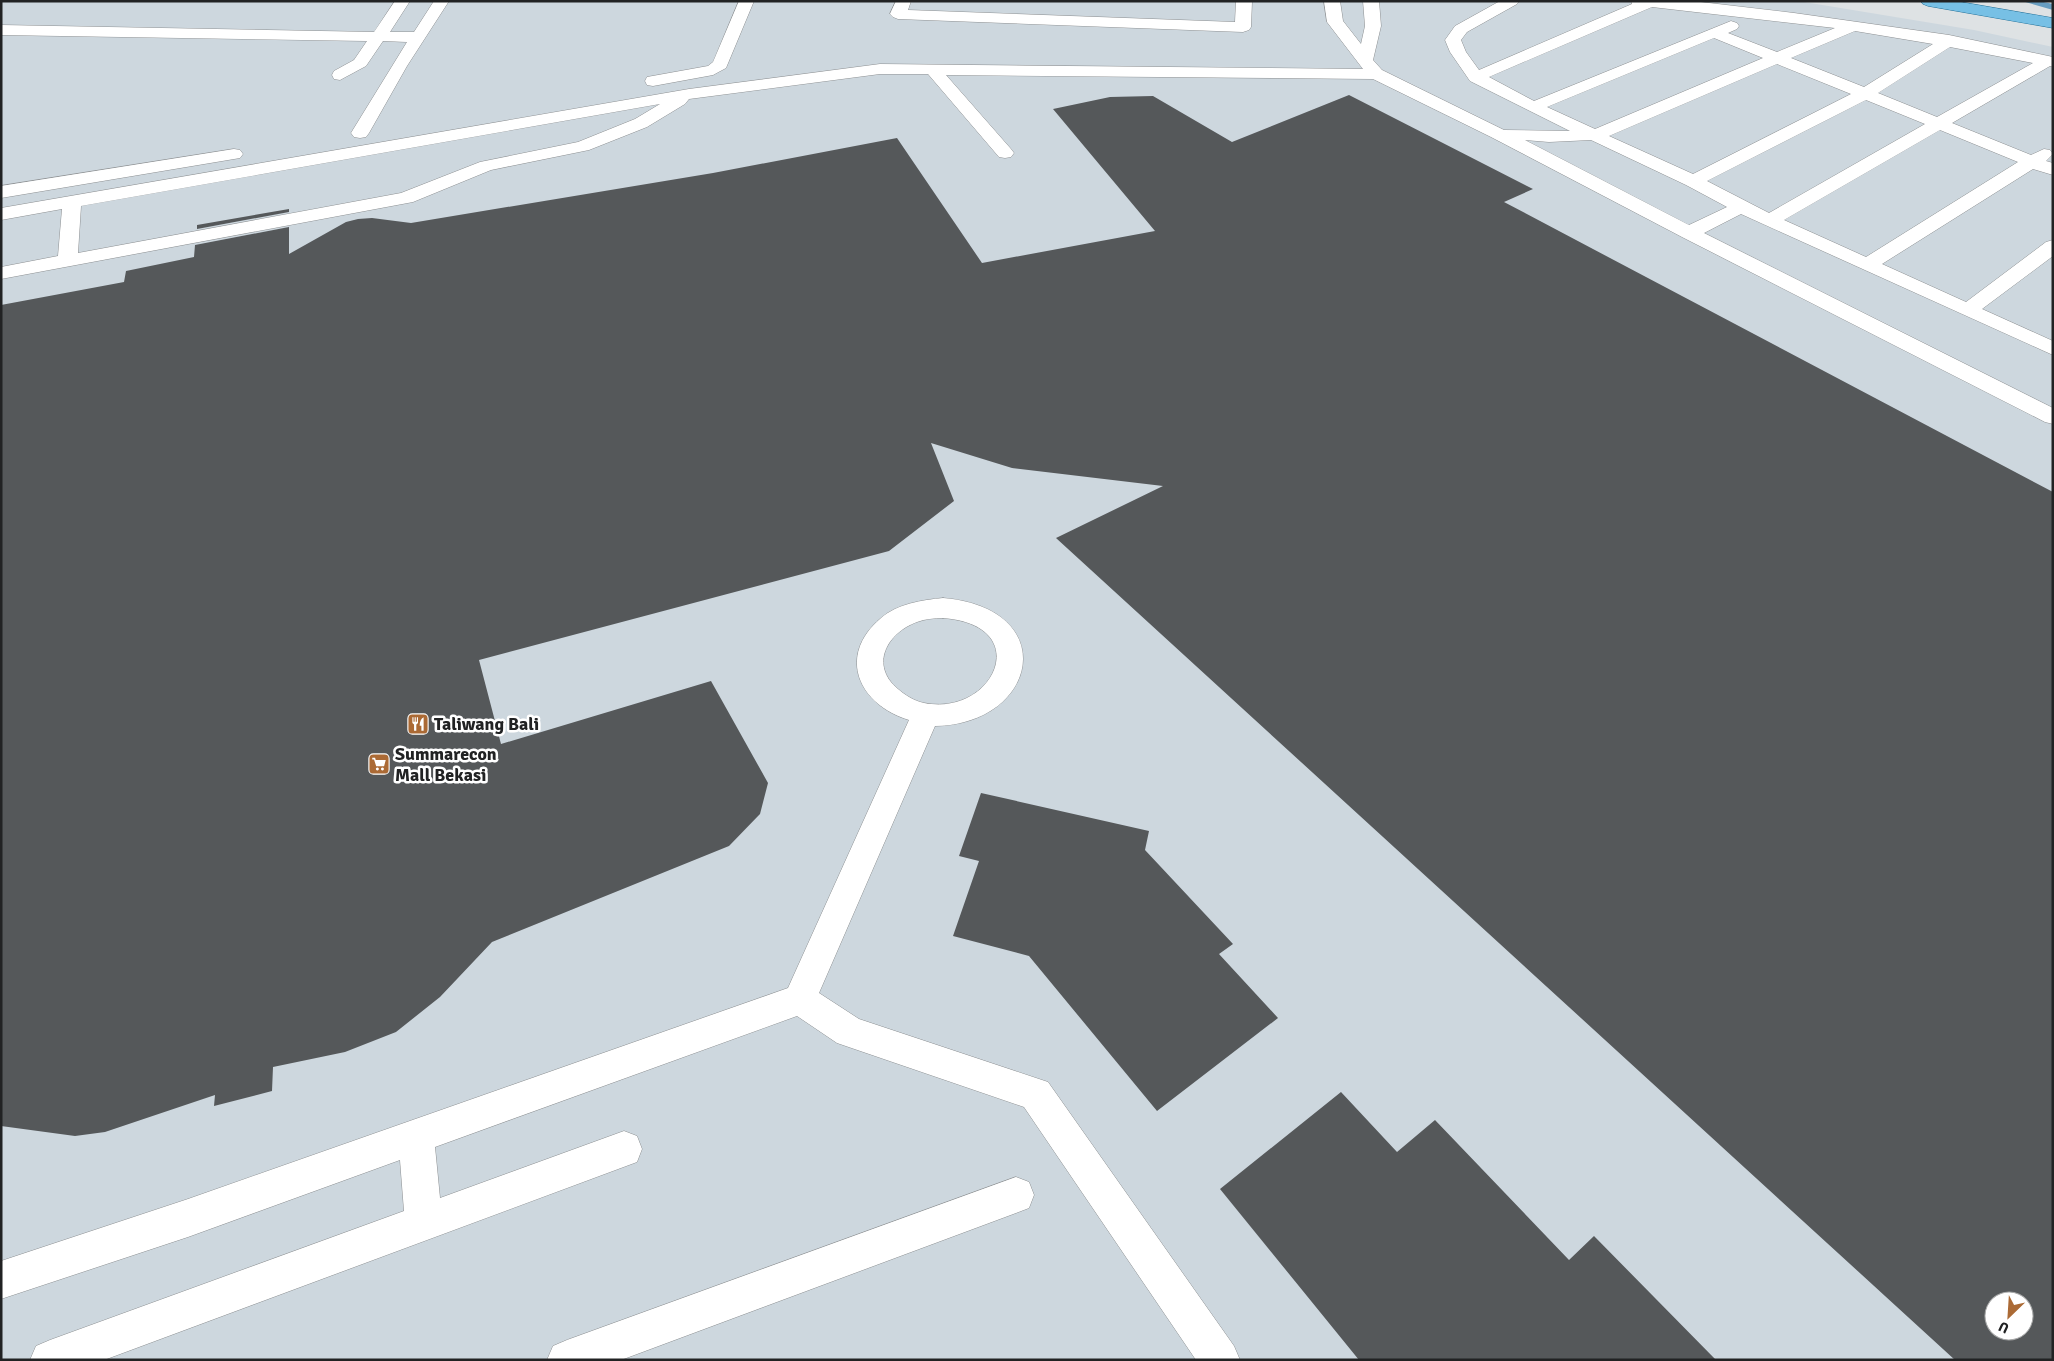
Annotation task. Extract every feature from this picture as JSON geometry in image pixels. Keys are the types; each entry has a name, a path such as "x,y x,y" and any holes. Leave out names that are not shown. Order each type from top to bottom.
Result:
{"main road":[{"path":"1928,1 2053,23"}],"lane":[{"path":"340,75 358,65 403,1"},
{"path":"360,133 399,66 442,1"},
{"path":"634,84 713,70 720,65 746,1"},
{"path":"904,1 898,14 1243,27 1244,1"},
{"path":"1332,1 1335,22 1370,67 1689,233 2053,417"},
{"path":"1370,67 1373,26 1371,1"},
{"path":"1512,1 1461,29 1453,40 1458,52 1476,77 1533,106 1693,181 1740,207 2053,349"},
{"path":"1476,77 1644,2 1701,6 1949,40 2051,61"},
{"path":"1533,106 1715,33 1756,14"},
{"path":"1498,133 1549,137 1596,135 1850,26"},
{"path":"1,30 418,37"},
{"path":"1715,33 2053,170"},
{"path":"1693,181 1865,94 1949,40"},
{"path":"1770,220 2051,61"},
{"path":"1,214 689,94 880,69 1370,67"},
{"path":"932,69 1005,153"},
{"path":"1,273 406,198 486,166 583,146 641,123 689,94"},
{"path":"340,136 380,129"},
{"path":"1868,264 2053,149"},
{"path":"1,192 254,150"},
{"path":"203,178 205,158"},
{"path":"68,261 72,202"},
{"path":"1689,233 1740,207"},
{"path":"1968,310 2053,246"},
{"path":"928,609 957,609 983,618 1002,633 1008,643 1011,665 1002,686 994,694 975,706 951,714 926,714 897,705 886,698 878,688 872,677 870,666 870,655 874,644 880,634 890,625 901,618 928,609"},
{"path":"1,1280 188,1218 800,999 926,714"},
{"path":"800,999 849,1032 1036,1094 1220,1360"},
{"path":"416,1136 423,1222"},
{"path":"50,1360 624,1149"},
{"path":"567,1360 1016,1195"}],"shaded area":[{"path":"1,1 1798,1 1974,30 2053,47 2053,1360 1,1360"}],"building":[{"name":"Summarecon Mall Bekasi","path":"1349,95 1533,189 1504,202 2053,492 2053,1360 1955,1360 1056,538 1163,486 1012,468 931,443 954,501 889,551 479,660 501,744 711,681 768,783 760,814 729,846 492,942 440,997 396,1032 345,1052 273,1067 272,1091 214,1106 215,1095 105,1132 75,1136 1,1126 1,305 124,282 126,271 194,257 195,245 289,227 289,254 346,222 358,219 372,218 411,223 713,173 897,138 982,263 1155,231 1053,109 1110,97 1153,96 1232,142"},
{"path":"289,209 289,212 197,229 197,225"},
{"path":"981,793 1149,831 1145,850 1233,944 1219,954 1278,1018 1157,1111 1029,956 953,936 979,861 959,856"},
{"path":"1341,1092 1397,1152 1435,1120 1569,1260 1594,1236 1716,1360 1359,1360 1220,1189"}],"waterway":[{"path":"2026,1 2053,7"}],"place":[{"name":"Taliwang Bali","path":"418,724"},
{"name":"Summarecon Mall Bekasi","path":"379,764"}]}
